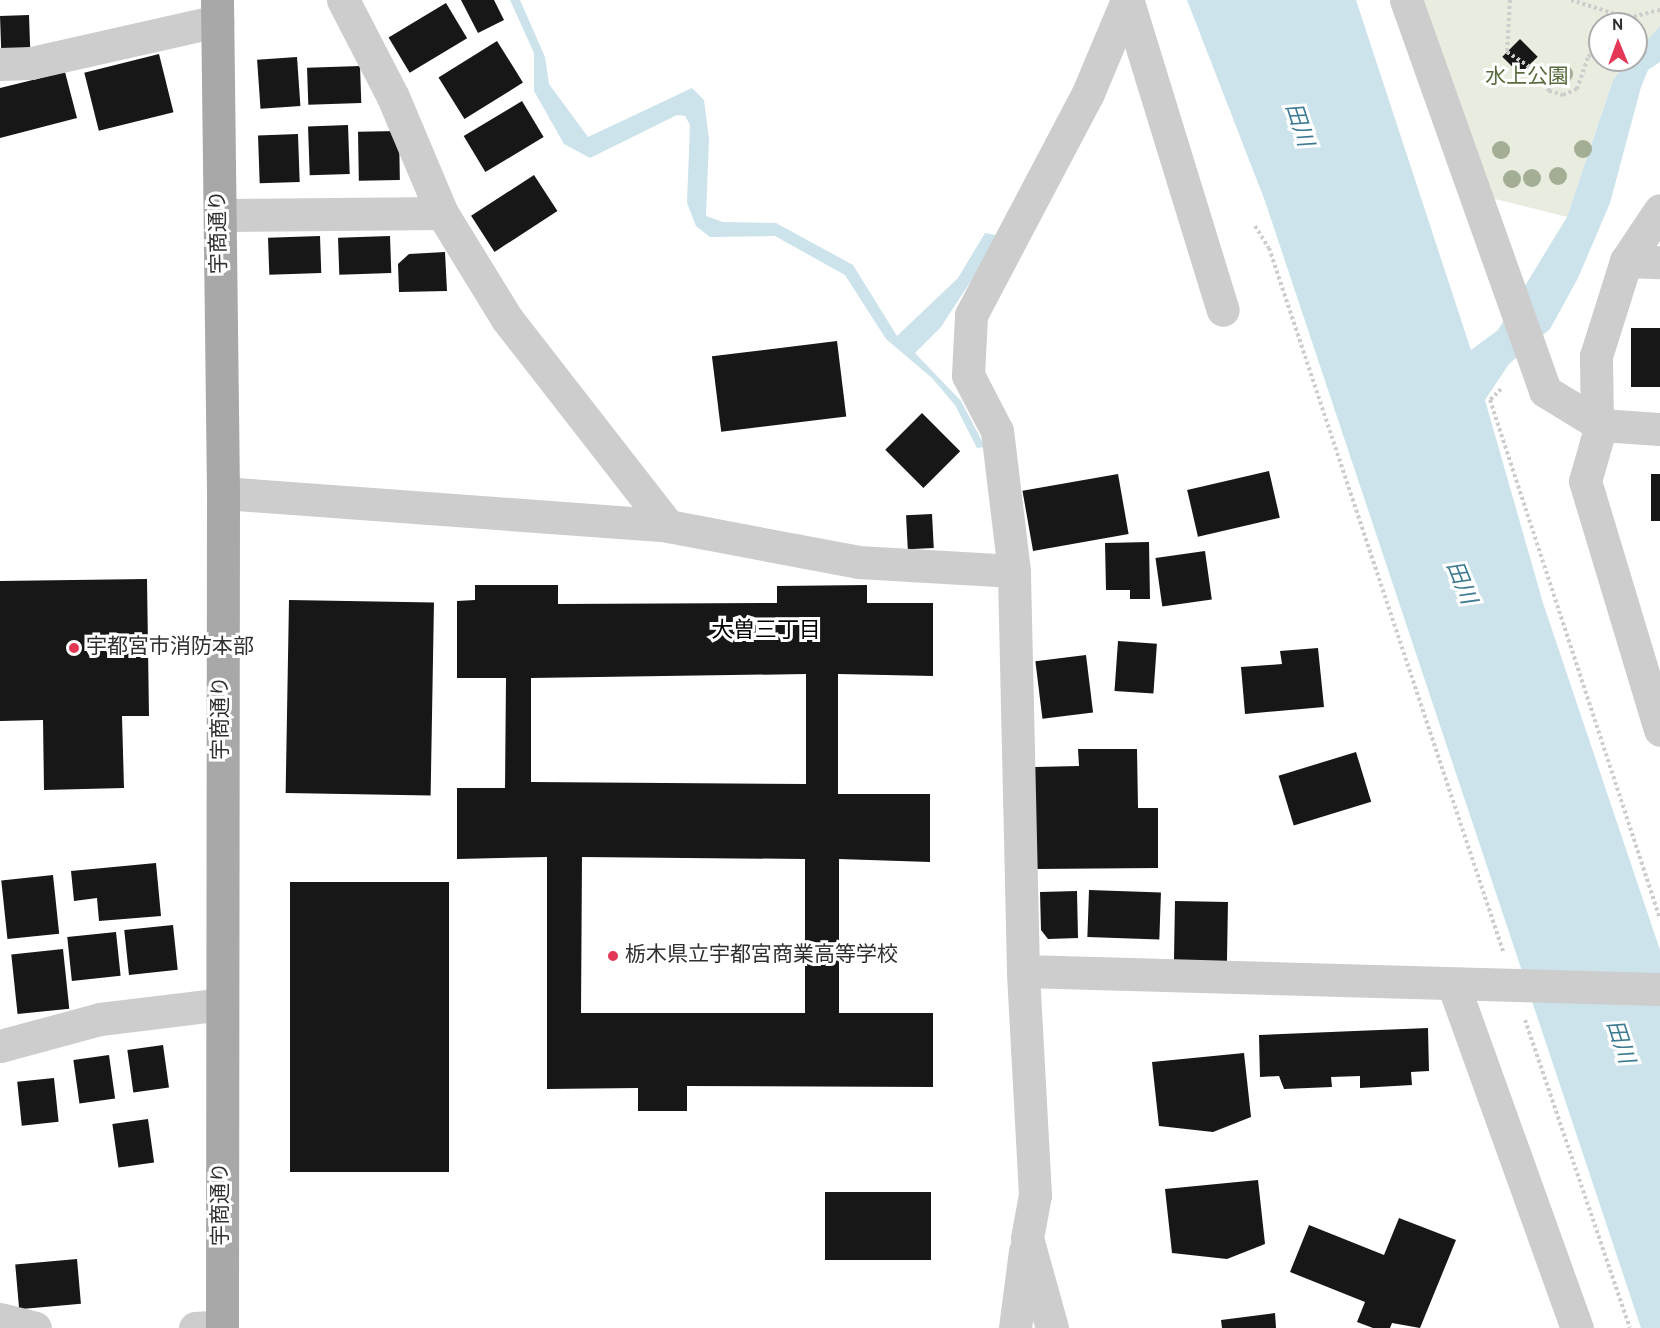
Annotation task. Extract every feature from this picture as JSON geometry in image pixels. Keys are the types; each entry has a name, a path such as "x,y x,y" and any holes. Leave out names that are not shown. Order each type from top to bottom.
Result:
{"main road":[{"name":"宇商通り","path":"213,1327 222,1004 223,493 217,11"}],"street":[{"path":"343,0 393,97 442,213 507,320 668,526"},
{"path":"1406,0 1545,391 1599,424 1660,429"},
{"path":"1127,1 1223,310"},
{"path":"1015,1328 1035,1195 1023,971 1014,571 997,430 968,375 971,315 1088,93 1127,1"},
{"path":"0,64 31,63 217,11"},
{"path":"1658,722 1585,481 1599,424 1596,356 1626,261 1660,210"},
{"path":"220,215 442,213"},
{"path":"1626,261 1660,262"},
{"path":"223,493 668,526 858,562 1014,571"},
{"path":"1023,971 1488,986 1660,989"},
{"path":"1453,984 1577,1328"},
{"path":"0,1046 99,1019 222,1004"},
{"path":"1027,1238 1052,1328"},
{"path":"0,1319 35,1328"}],"path":[{"path":"1509,0 1508,52 1545,77 1549,91 1563,95 1577,89 1588,56"},
{"path":"1571,0 1609,12"},
{"path":"1255,226 1269,248 1504,956"},
{"path":"1501,389 1490,400 1660,919"},
{"path":"1522,1011 1630,1328"}],"green space":[{"name":"水上公園","path":"1422,0 1660,0 1660,26 1648,39 1648,12 1588,12 1588,72 1619,72 1613,80 1567,217 1487,197"}],"water":[{"path":"510,0 520,0 545,57 549,84 588,137 692,88 704,100 709,139 706,216 723,222 776,223 853,265 897,336 958,278 985,233 1000,236 941,327 915,353 961,401 985,447 977,448 955,405 932,378 886,339 845,275 775,236 710,237 696,226 687,203 690,125 685,116 677,115 590,158 564,144 534,91 534,53"},
{"name":"田川","path":"1187,0 1356,0 1471,350 1498,330 1567,217 1613,80 1619,72 1647,72 1641,87 1610,203 1578,278 1550,329 1509,364 1485,400 1543,603 1660,950 1660,1328 1641,1328 1265,201"},
{"path":"1660,26 1660,62 1648,70 1648,39"}],"building":[{"path":"461,0 494,0 504,20 478,33"},
{"path":"446,3 467,38 410,73 389,38"},
{"path":"29,15 30,52 1,53 0,16"},
{"path":"1520,39 1538,57 1520,74 1502,57"},
{"path":"497,41 523,83 464,119 438,78"},
{"path":"159,54 174,112 99,131 84,73"},
{"path":"297,57 300,106 261,109 257,60"},
{"path":"360,66 361,103 308,105 307,68"},
{"path":"65,72 77,118 0,138 0,88"},
{"path":"522,101 544,137 485,172 464,136"},
{"path":"348,125 350,174 310,175 308,126"},
{"path":"399,131 400,180 359,181 358,132"},
{"path":"298,134 300,182 260,183 258,135"},
{"path":"534,175 557,211 495,252 471,216"},
{"path":"320,236 321,273 269,275 268,238"},
{"path":"390,236 391,273 339,275 338,238"},
{"path":"445,252 447,291 399,292 398,264 409,254"},
{"path":"1631,328 1660,328 1660,387 1631,387"},
{"path":"837,341 846,416 721,432 712,356"},
{"path":"922,413 960,451 923,488 885,450"},
{"path":"1269,471 1280,518 1198,537 1187,490"},
{"path":"1118,474 1129,534 1033,551 1022,491"},
{"path":"1651,474 1660,474 1660,521 1651,521"},
{"path":"932,514 934,548 908,549 906,515"},
{"path":"1149,542 1150,599 1130,599 1130,590 1106,590 1105,543"},
{"path":"1205,551 1212,600 1162,606 1155,558"},
{"name":"宇都宮市消防本部","path":"147,579 149,716 122,716 124,788 44,790 43,720 0,721 0,581"},
{"path":"475,585 558,585 558,604 777,603 777,586 867,585 867,603 933,603 933,676 838,674 838,794 930,794 930,862 839,859 839,1013 933,1013 933,1087 687,1086 687,1111 638,1111 638,1088 547,1089 547,857 457,859 457,788 505,788 506,678 457,678 457,601 475,600","holes":["806,674 806,784 531,782 531,678","582,857 805,859 805,1013 581,1013"]},
{"path":"289,600 434,603 431,796 286,793"},
{"path":"1118,641 1157,644 1153,694 1115,691"},
{"path":"1318,648 1324,707 1245,714 1241,667 1282,664 1280,651"},
{"path":"1086,655 1093,713 1042,719 1035,661"},
{"path":"1078,749 1137,749 1138,808 1158,808 1158,868 1035,869 1035,767 1079,766"},
{"path":"1356,752 1371,802 1294,825 1279,776"},
{"path":"156,863 161,916 99,921 97,898 74,901 71,871"},
{"path":"53,875 59,934 7,939 1,880"},
{"path":"290,882 449,882 449,1172 290,1172"},
{"path":"1089,890 1161,893 1159,939 1087,937"},
{"path":"1077,891 1078,938 1048,939 1041,930 1040,892"},
{"path":"1175,901 1228,902 1227,969 1174,968"},
{"path":"173,925 178,970 129,975 124,930"},
{"path":"116,932 121,976 72,981 67,937"},
{"path":"63,949 69,1009 18,1014 11,954"},
{"path":"1428,1028 1429,1071 1411,1072 1412,1085 1360,1088 1360,1076 1331,1077 1332,1087 1284,1089 1279,1076 1260,1077 1259,1035"},
{"path":"163,1045 169,1088 133,1093 127,1050"},
{"path":"1244,1053 1251,1117 1213,1132 1159,1126 1152,1062"},
{"path":"109,1055 115,1099 79,1104 73,1060"},
{"path":"54,1078 59,1122 22,1126 17,1082"},
{"path":"148,1119 154,1163 118,1168 112,1124"},
{"path":"1258,1180 1265,1244 1227,1259 1172,1253 1165,1189"},
{"path":"825,1192 931,1192 931,1260 825,1260"},
{"path":"1399,1218 1456,1240 1420,1328 1392,1323 1390,1328 1373,1328 1357,1322 1365,1302 1290,1272 1309,1225 1384,1255"},
{"path":"77,1259 81,1304 19,1309 15,1264"},
{"path":"1275,1313 1276,1328 1222,1328 1221,1320"}],"place":[{"name":"宇都宮市消防本部","path":"74,648"},
{"name":"栃木県立宇都宮商業高等学校","path":"613,956"}],"district":[{"name":"大曽三丁目","path":"766,632"}]}
